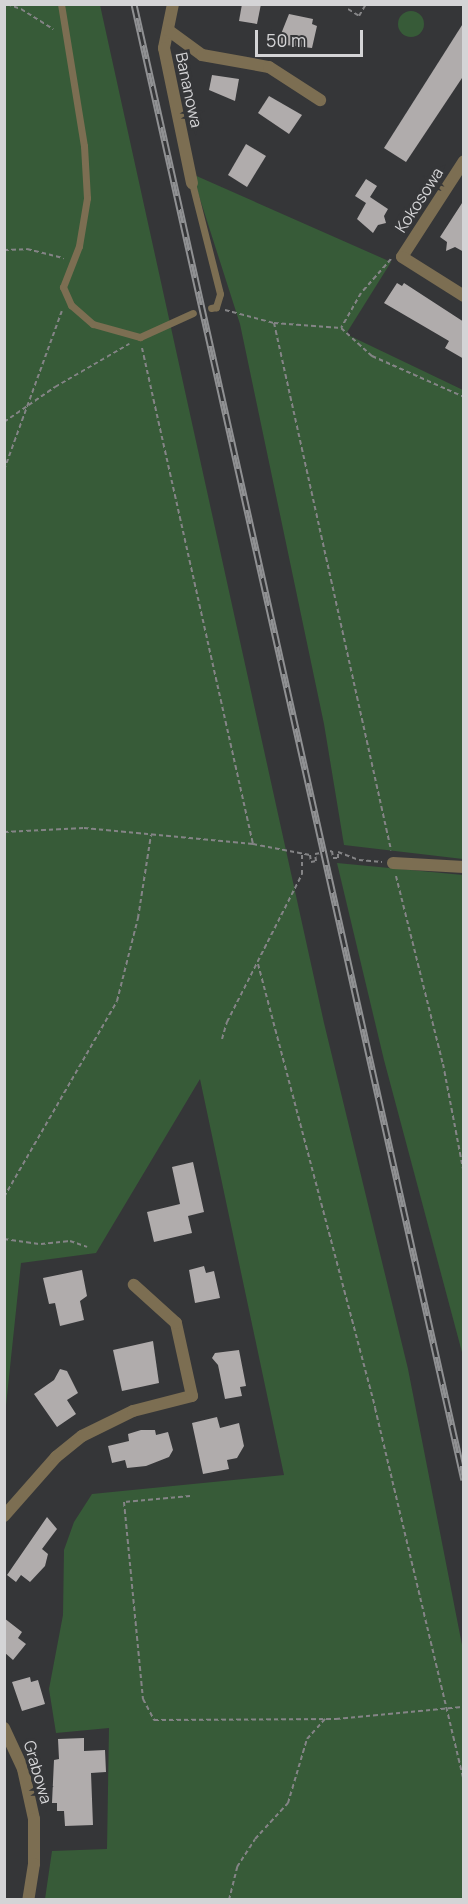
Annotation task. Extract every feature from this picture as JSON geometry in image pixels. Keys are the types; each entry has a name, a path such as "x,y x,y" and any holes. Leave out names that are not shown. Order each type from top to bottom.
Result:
{"street":[{"name":"Bananowa","path":"173,4 164,48 192,183"},
{"path":"168,30 202,55 269,67 320,100"},
{"name":"Kokosowa","path":"403,255 464,161"},
{"path":"403,255 464,296"},
{"path":"393,863 464,867"},
{"path":"4,1516 56,1456 81,1436 133,1411 192,1396 176,1323 134,1285"},
{"name":"Grabowa","path":"4,1728 23,1769 34,1819 34,1864 28,1899"}],"lane":[{"path":"61,4 84,146 87,198 73,260 63,287 67,297 71,305 93,324 140,338 193,313"},
{"path":"192,183 220,294 214,308"}],"path":[{"path":"7,4 21,9 66,36"},
{"path":"348,9 359,16 366,4"},
{"path":"4,250 27,249 73,260"},
{"path":"340,328 373,277 388,261 403,255"},
{"path":"4,470 67,297"},
{"path":"214,308 274,323 340,328 372,356 464,397"},
{"path":"274,323 393,863 443,1064 464,1174"},
{"path":"4,422 140,338 253,844"},
{"path":"4,832 84,828 253,844 310,855 311,862 316,861 315,854 332,851 333,858 338,858 338,852 359,860 393,863"},
{"path":"4,1197 117,1001 138,918 151,835"},
{"path":"222,1040 227,1022 302,874 302,855"},
{"path":"258,964 375,1408 464,1783"},
{"path":"4,1239 41,1244 70,1241 87,1247"},
{"path":"190,1496 124,1502 143,1699 154,1720 326,1719 464,1707"},
{"path":"229,1899 237,1868 255,1839 288,1803 307,1739 326,1719"}],"green space":[{"path":"5,5 100,5 324,1023 408,1369 463,1650 463,1899 45,1899 52,1851 107,1849 109,1728 56,1733 49,1689 63,1615 64,1550 74,1522 92,1494 284,1475 200,1079 96,1253 21,1263 5,1415"},
{"path":"411,11 420,15 424,24 420,33 411,37 402,33 398,24 402,15"},
{"path":"192,174 391,262 346,334 463,390 463,859 344,845 324,724 240,324"},
{"path":"337,863 463,875 463,1356 384,1060"}],"building":[{"path":"242,4 261,4 257,24 239,21"},
{"path":"289,14 313,19 312,24 317,26 312,48 277,44"},
{"path":"464,22 464,75 406,162 384,148"},
{"path":"212,75 239,79 235,101 209,90"},
{"path":"269,96 302,115 289,134 258,113"},
{"path":"246,144 266,156 247,187 228,175"},
{"path":"366,179 377,186 370,197 388,209 384,216 386,223 378,225 373,233 357,219 366,203 355,196"},
{"path":"464,200 464,252 455,247 446,251 447,242 440,237"},
{"path":"397,283 402,286 404,283 464,322 464,359 445,348 449,341 384,303"},
{"path":"193,1162 204,1212 188,1216 192,1233 154,1242 147,1212 180,1204 172,1167"},
{"path":"204,1266 206,1273 214,1271 220,1298 195,1303 189,1270"},
{"path":"82,1270 87,1296 80,1301 84,1320 60,1326 55,1303 49,1304 43,1278"},
{"path":"153,1341 159,1383 122,1391 113,1350"},
{"path":"239,1350 246,1386 240,1387 242,1396 225,1399 218,1365 212,1358 215,1353"},
{"path":"60,1369 67,1371 78,1393 67,1400 76,1414 57,1427 34,1394 54,1380"},
{"path":"217,1417 220,1428 239,1423 244,1446 237,1458 227,1460 229,1469 203,1474 192,1423"},
{"path":"141,1430 155,1430 156,1435 168,1432 173,1450 169,1457 146,1466 127,1468 125,1460 112,1463 108,1446 129,1441 128,1434"},
{"path":"47,1517 57,1529 42,1549 48,1554 45,1566 30,1582 21,1575 16,1582 7,1575"},
{"path":"4,1618 22,1632 18,1638 26,1644 13,1660 4,1652"},
{"path":"30,1677 31,1682 38,1680 45,1704 22,1711 12,1682"},
{"path":"84,1738 84,1751 105,1750 106,1772 91,1773 93,1825 65,1826 64,1811 57,1811 57,1803 52,1803 54,1760 59,1759 58,1739"}],"railway":[{"path":"134,4 464,1480"}]}
